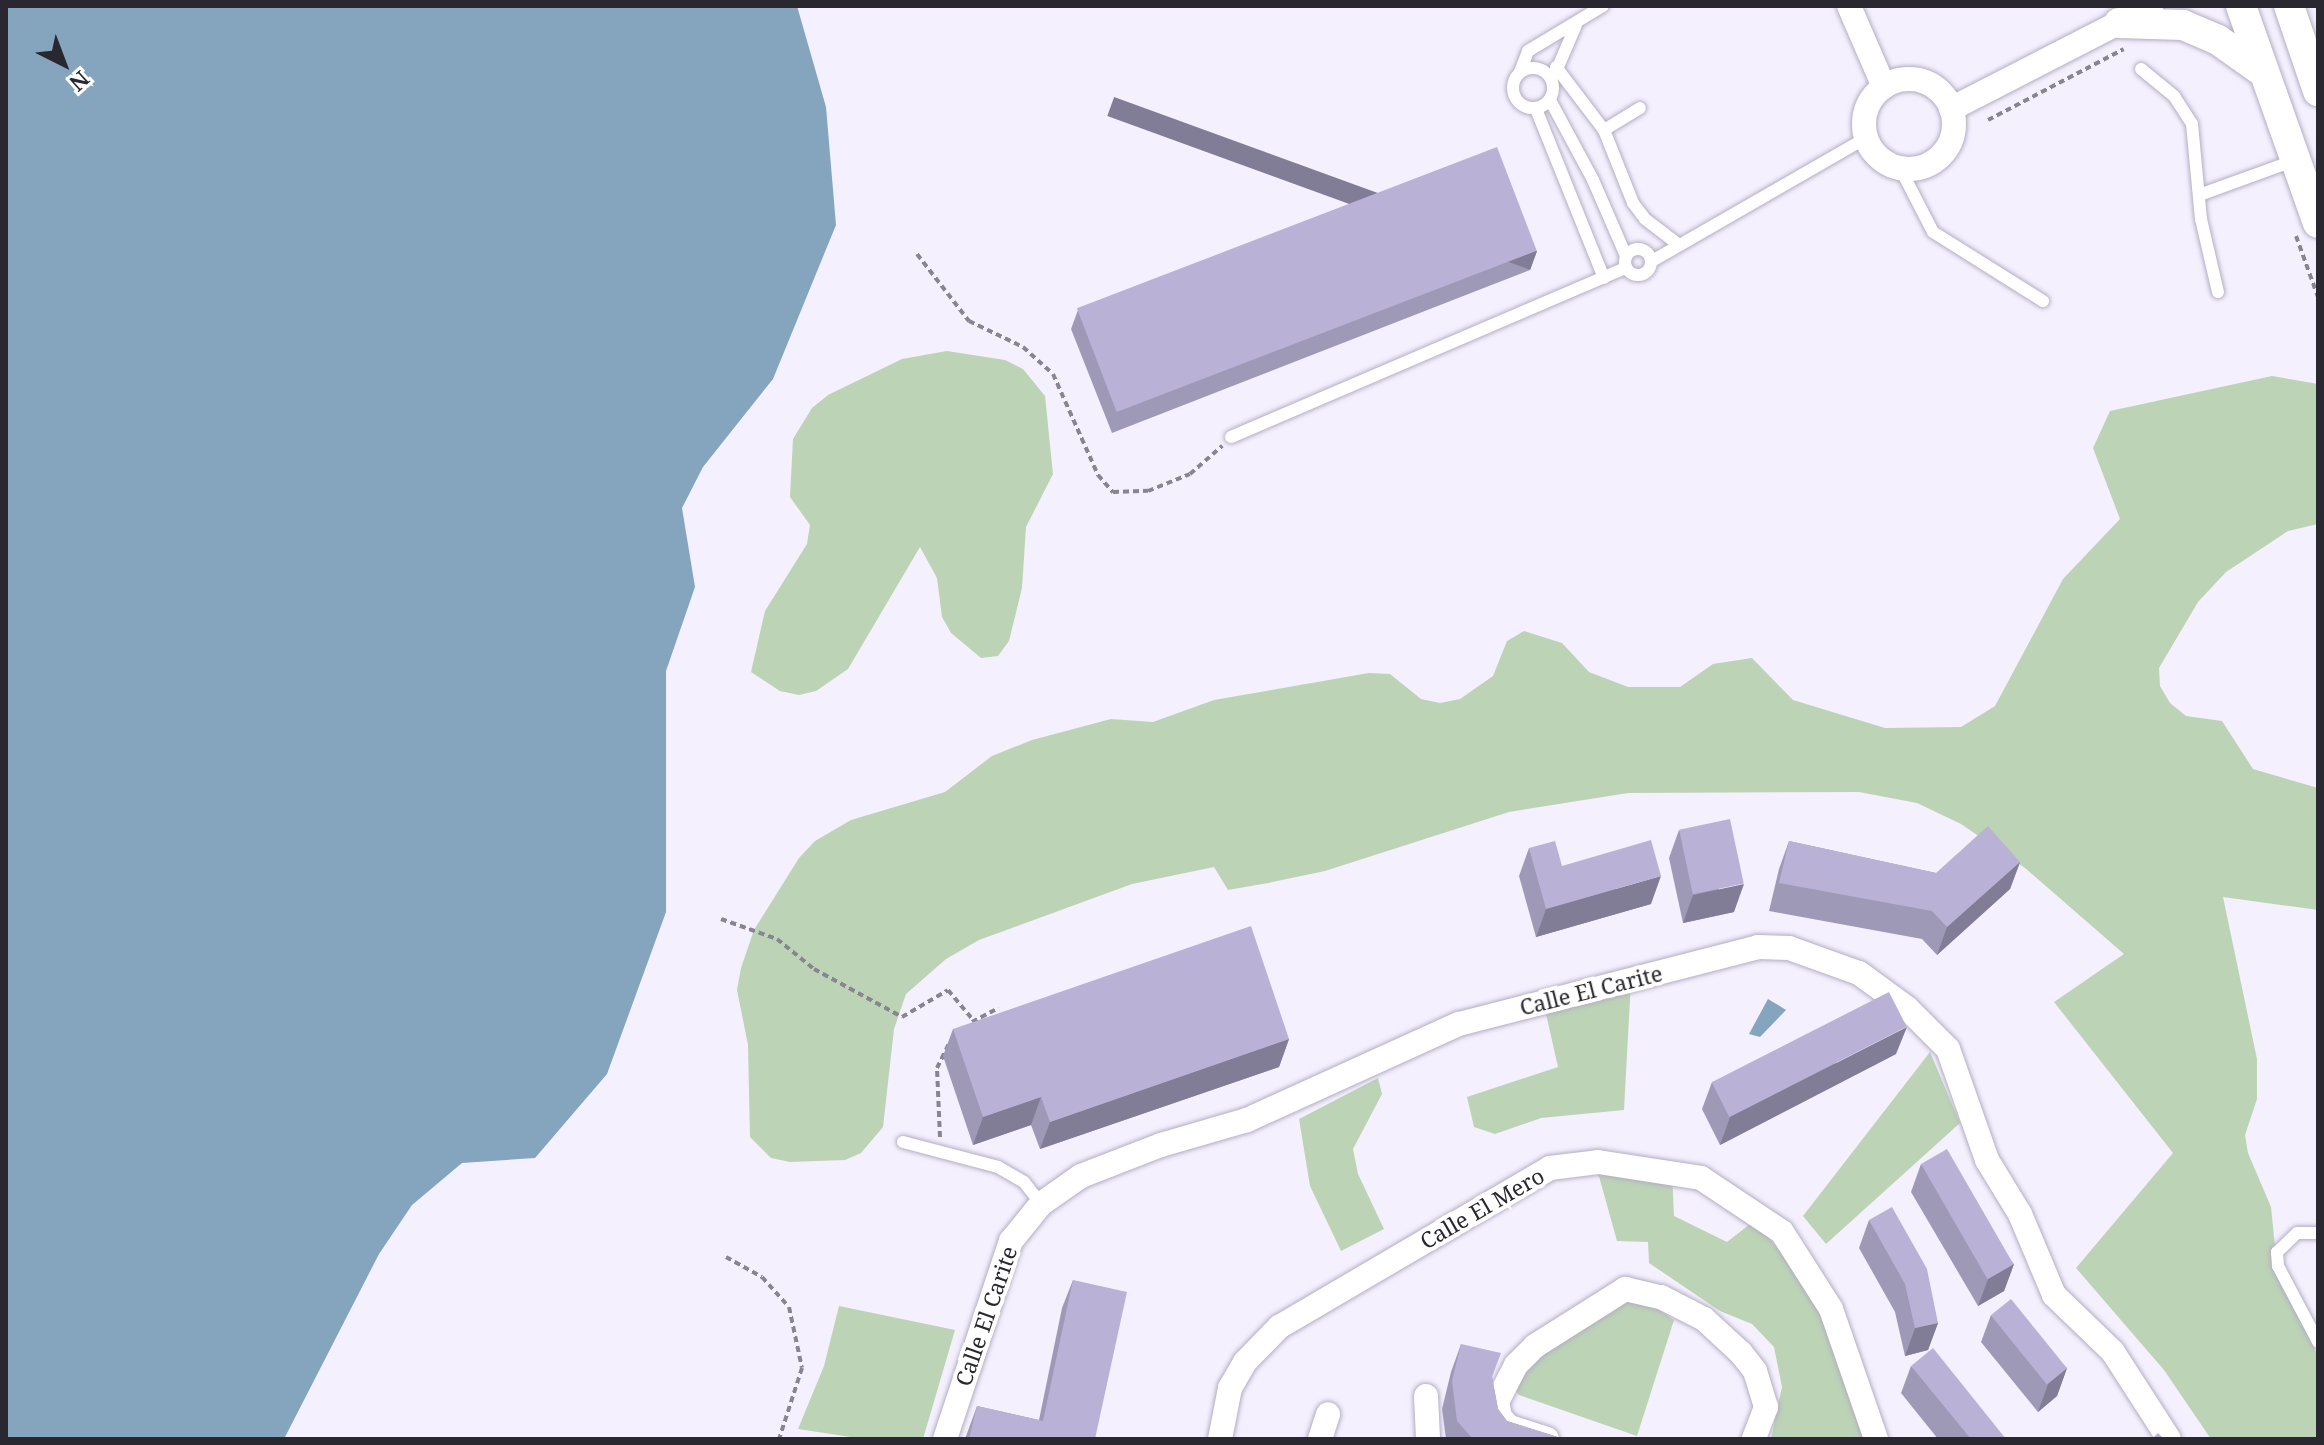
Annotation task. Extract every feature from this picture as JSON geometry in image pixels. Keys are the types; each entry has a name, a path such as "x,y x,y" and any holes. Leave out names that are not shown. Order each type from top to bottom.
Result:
{"street":[{"path":"1849,6 1884,87"},
{"path":"1951,109 2151,6"},
{"path":"2241,6 2318,223"},
{"path":"2289,6 2315,82"},
{"path":"2309,6 2315,82"},
{"path":"2119,23 2183,25 2262,71"},
{"path":"1906,79 1928,83 1951,109 1953,132 1943,153 1923,167 1900,168 1879,158 1866,138 1868,104 1884,87 1906,79"},
{"name":"Calle El Carite","path":"945,1439 1011,1241 1041,1204 1081,1176 1247,1120 1459,1024 1758,947 1789,948 1859,973 1882,988 1948,1049 1987,1160 2020,1214 2054,1295 2113,1352 2169,1439"},
{"name":"Calle El Mero","path":"1220,1439 1230,1388 1245,1362 1279,1327 1550,1168 1598,1162 1701,1178 1782,1232 1831,1309 1876,1439"},
{"path":"1547,1439 1509,1427 1500,1417 1497,1402 1516,1365 1535,1346 1625,1289 1661,1297 1704,1319 1741,1353 1755,1371 1766,1407 1754,1439"},
{"path":"1426,1396 1428,1439"},
{"path":"1320,1439 1328,1414"}],"lane":[{"path":"1550,100 1536,109 1522,106 1513,94 1528,51 1603,6"},
{"path":"1577,22 1556,67 1550,100 1593,180 1626,262 1641,276 1652,261 1866,138"},
{"path":"1556,67 1604,130 1633,203 1645,219 1679,245"},
{"path":"2141,69 2174,96 2192,124 2202,194 2201,219 2218,292"},
{"path":"1520,72 1544,70 1553,84"},
{"path":"1604,130 1640,108"},
{"path":"1536,109 1604,278"},
{"path":"2202,194 2296,160"},
{"path":"1900,168 1933,232 2043,301"},
{"path":"1231,437 1604,278 1641,249 1652,261"},
{"path":"903,1142 998,1167 1024,1182 1041,1204"},
{"path":"2318,1233 2297,1233 2277,1252 2278,1266 2318,1342"}],"path":[{"path":"917,254 969,321 1023,347 1053,374 1098,475 1113,492 1148,491 1190,474 1231,437"},
{"path":"721,919 777,939 814,969 902,1017 948,990 974,1021"},
{"path":"962,1030 998,1008"},
{"path":"941,1151 937,1068 954,1038"},
{"path":"726,1257 762,1277 789,1307 802,1368 779,1439"}],"green space":[{"path":"947,351 1005,360 1023,369 1045,396 1053,474 1026,527 1022,588 1009,641 998,656 981,658 951,633 942,617 937,578 920,547 848,669 816,691 799,695 780,691 751,672 765,611 807,544 810,525 790,497 793,439 812,408 828,395 902,359"},
{"path":"2272,376 2318,384 2318,524 2288,531 2226,572 2198,602 2159,668 2160,686 2170,703 2186,716 2222,721 2253,769 2318,788 2318,910 2223,897 2257,1059 2257,1099 2245,1135 2248,1153 2271,1207 2276,1256 2318,1357 2318,1439 2211,1439 2164,1370 2076,1268 2173,1153 2054,1002 2124,954 2025,868 1961,824 1917,803 1859,792 1628,793 1509,812 1325,871 1268,883 1228,890 1214,867 1132,884 979,940 946,959 906,994 894,1029 883,1127 861,1153 845,1160 790,1162 771,1158 750,1137 748,1045 737,990 741,968 754,930 799,858 815,841 851,820 945,792 992,756 1032,740 1111,719 1153,722 1214,700 1369,673 1390,674 1421,699 1440,703 1460,699 1493,676 1507,641 1524,631 1562,643 1589,672 1628,687 1680,687 1713,664 1752,658 1793,700 1885,728 1961,727 1995,706 2063,579 2120,519 2093,448 2110,411"},
{"path":"1631,981 1624,1110 1541,1118 1495,1134 1474,1127 1467,1097 1558,1067 1544,1005"},
{"path":"1930,1052 1960,1123 1826,1244 1803,1216"},
{"path":"1378,1078 1382,1094 1353,1149 1358,1174 1384,1229 1341,1251 1310,1186 1299,1119"},
{"path":"1595,1162 1672,1172 1674,1216 1727,1242 1754,1221 1810,1286 1868,1439 1771,1439 1782,1387 1774,1347 1752,1324 1720,1311 1649,1263 1648,1242 1617,1241"},
{"path":"1614,1297 1650,1304 1674,1320 1637,1436 1519,1395 1513,1388 1515,1370"},
{"path":"839,1306 955,1330 923,1439 864,1439 798,1429 824,1366"}],"water":[{"path":"6,6 797,6 826,107 836,225 773,379 703,467 682,508 695,587 666,671 666,912 607,1074 535,1158 462,1163 412,1205 379,1254 284,1439 6,1439"},
{"path":"1768,999 1786,1010 1760,1037 1749,1034"}],"building":[{"path":"1497,147 1537,251 1117,412 1077,308"},
{"path":"1730,819 1744,884 1693,894 1679,830"},
{"path":"1988,826 2020,862 1947,927 1932,911 1779,883 1789,841 1936,873"},
{"path":"1651,840 1661,876 1546,909 1529,848 1555,841 1562,866"},
{"path":"1251,926 1289,1039 1050,1122 1041,1097 983,1117 953,1029"},
{"path":"1889,992 1907,1027 1729,1117 1712,1082"},
{"path":"1947,1149 2014,1264 1988,1279 1921,1164"},
{"path":"1892,1207 1927,1269 1938,1323 1915,1328 1905,1284 1869,1220"},
{"path":"1073,1280 1127,1292 1095,1439 969,1439 977,1406 1043,1421"},
{"path":"2011,1299 2067,1368 2047,1385 1991,1315"},
{"path":"1461,1344 1501,1353 1492,1377 1498,1409 1507,1421 1564,1439 1473,1439 1457,1421 1452,1381"},
{"path":"1933,1348 2006,1439 1971,1439 1911,1366"}]}
